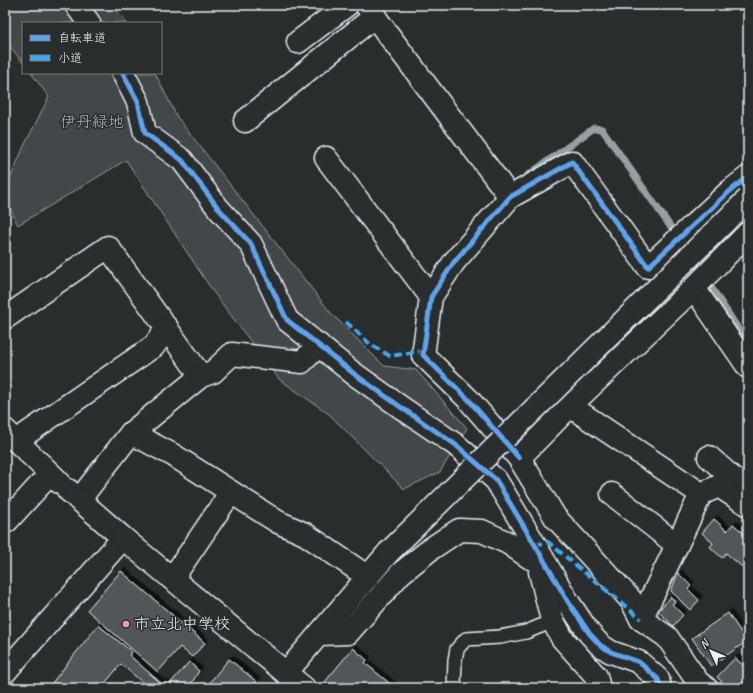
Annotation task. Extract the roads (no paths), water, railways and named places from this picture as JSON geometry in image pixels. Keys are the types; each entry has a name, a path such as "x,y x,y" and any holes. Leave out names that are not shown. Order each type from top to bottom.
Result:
{"street":[{"path":"76,5 88,22"},
{"path":"298,42 347,5"},
{"path":"245,121 270,109 370,11 510,197"},
{"path":"124,74 138,102 145,133 182,160 218,208 251,244 287,320 352,373 456,445 496,480 566,600 589,633 600,645 611,652 639,662 658,679 660,688"},
{"path":"326,158 431,297"},
{"path":"706,688 698,682 667,637 641,618 631,600 555,518 519,458 468,399 422,355 431,297 454,262 510,197 572,162 648,267 730,191 748,177"},
{"path":"286,674 388,553 748,199"},
{"path":"519,458 570,406 694,288 748,233"},
{"path":"5,318 108,247 201,376"},
{"path":"694,288 748,367"},
{"path":"167,328 154,346 10,436 79,500 123,538 304,688"},
{"path":"79,500 131,433 201,376 213,372 232,354 302,362 319,345"},
{"path":"570,406 701,494"},
{"path":"131,433 173,455 278,522 305,534 368,577"},
{"path":"709,458 735,480 728,492"},
{"path":"7,521 55,478"},
{"path":"641,618 678,545 701,494 719,486 748,505"},
{"path":"172,580 231,492"},
{"path":"612,494 678,545"},
{"path":"320,634 348,633 401,573 432,548 459,530 482,531 508,543 530,558 545,563"},
{"path":"5,672 123,538"},
{"path":"545,563 540,572 553,621 562,638 596,676 599,688"}],"lane":[{"path":"454,688 457,649 466,639 526,632 553,621"}],"waterway":[{"path":"528,175 594,128 602,129 677,236"},
{"path":"692,258 748,344"}],"place":[{"name":"市立北中学校","path":"126,624"}],"park label":[{"name":"伊丹緑地","path":"92,122"}]}
